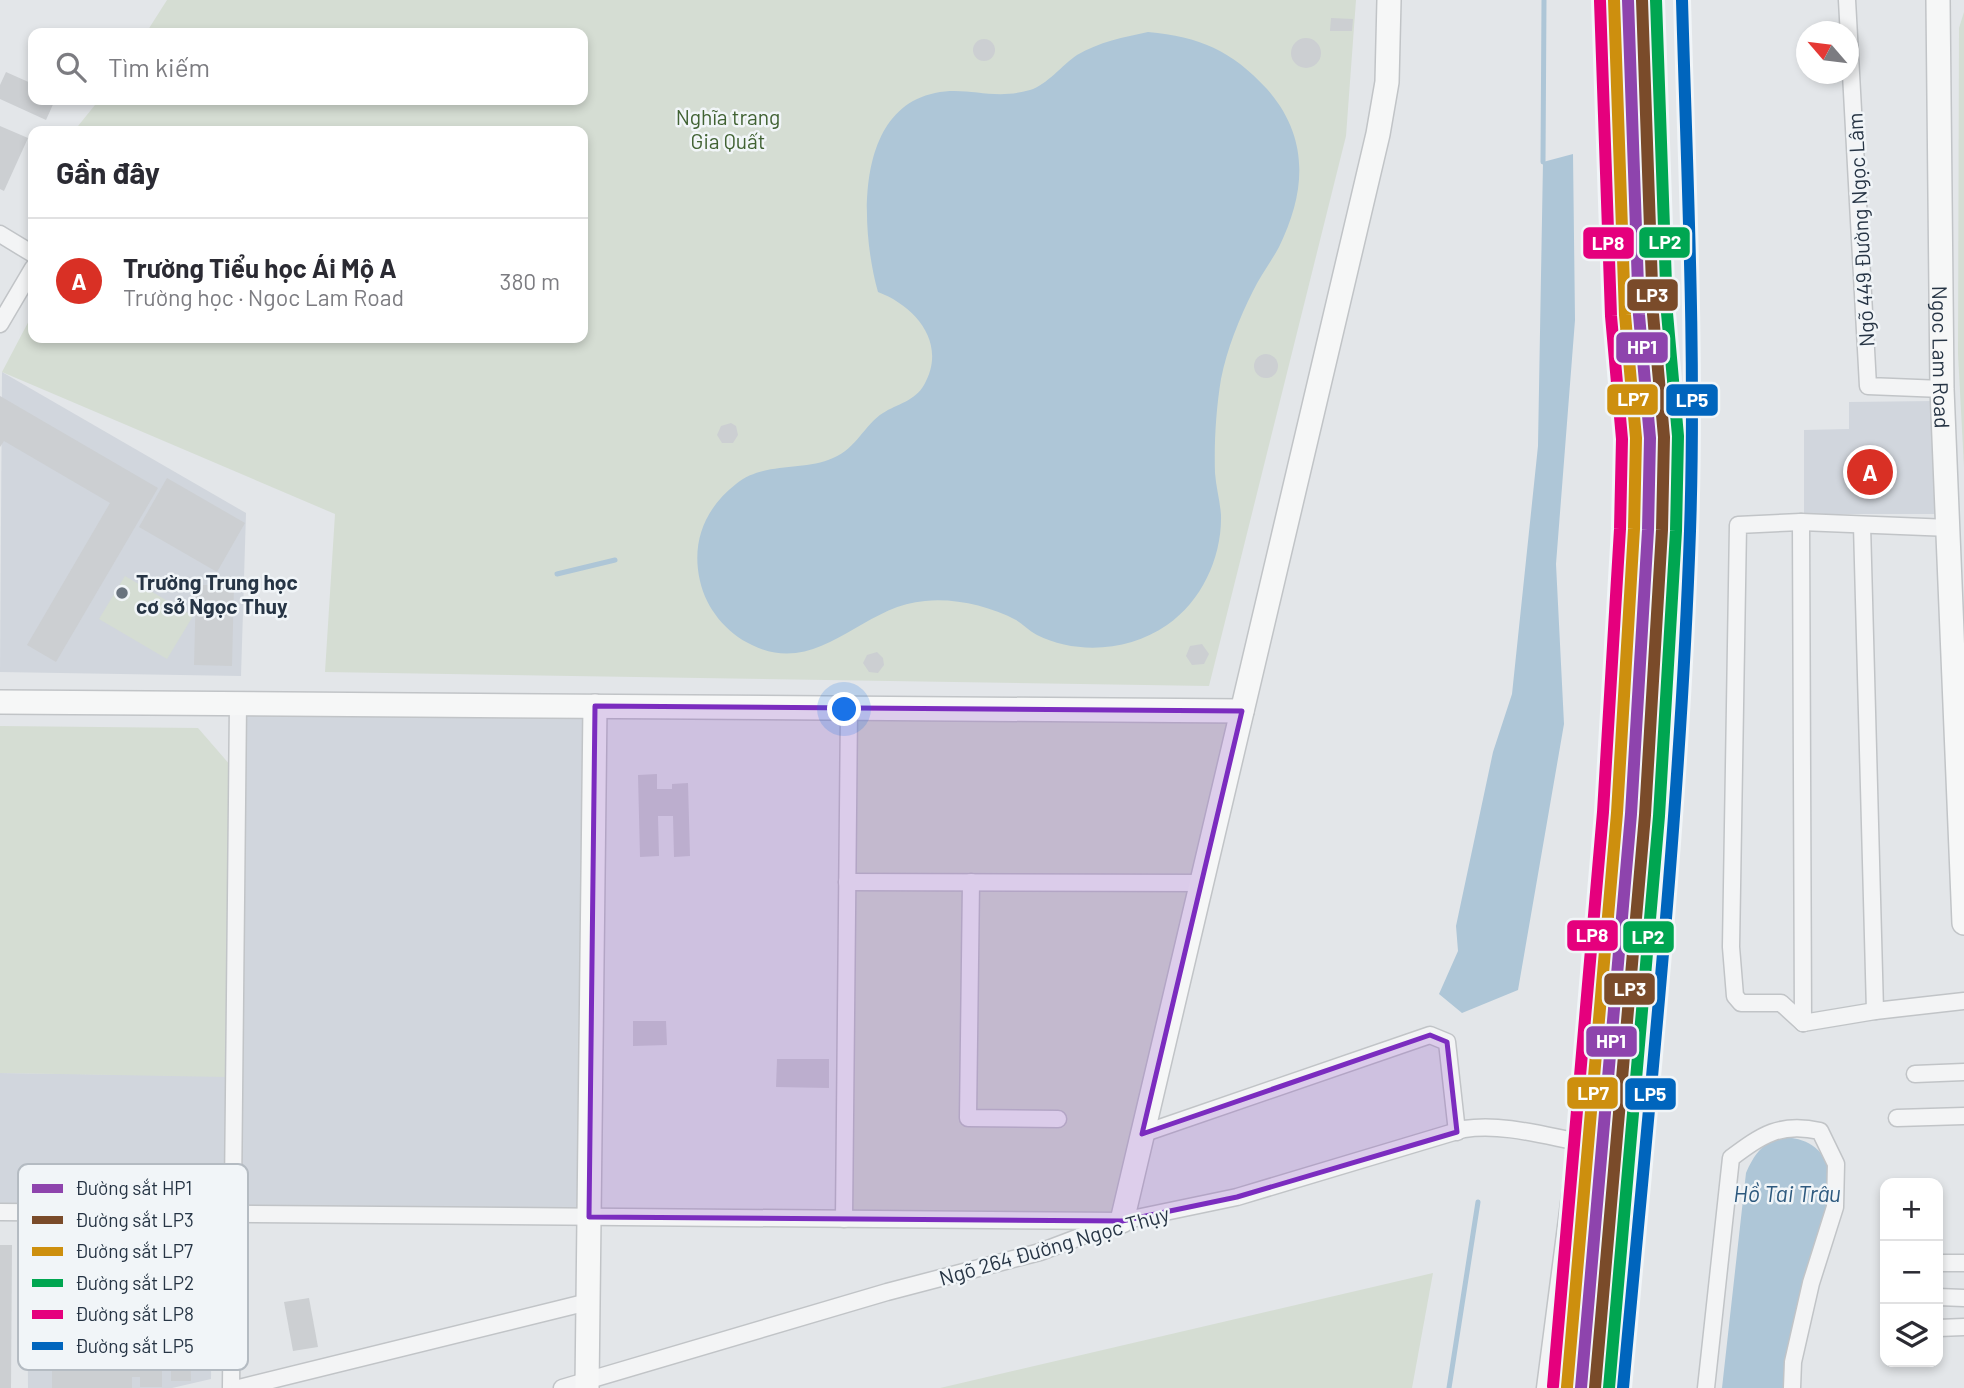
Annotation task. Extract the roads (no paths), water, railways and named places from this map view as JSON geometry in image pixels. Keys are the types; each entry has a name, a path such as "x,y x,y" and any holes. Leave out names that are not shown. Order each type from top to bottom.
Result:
{"street":[{"path":"248,1214 1122,1221 1378,134 1387,82 1389,0"},
{"name":"Ngõ 449 Đường Ngọc Lâm","path":"1847,0 1868,386 1942,389"},
{"name":"Ngoc Lam Road","path":"1938,0 1942,389 1950,528 1964,923"},
{"path":"0,234 28,251"},
{"path":"0,324 28,276"},
{"path":"1803,1023 1781,1003 1737,1001 1731,947 1738,525 1801,522 1950,528"},
{"path":"1801,522 1803,1023"},
{"path":"1862,525 1875,1011"},
{"path":"0,702 1242,712"},
{"path":"234,1164 239,704"},
{"path":"587,1384 594,706"},
{"path":"844,1219 849,709"},
{"path":"847,882 1201,883"},
{"path":"971,882 968,1118 1058,1119"},
{"path":"1803,1023 1875,1011 1964,1001"},
{"path":"1142,1134 1430,1035 1447,1042 1457,1132"},
{"path":"1915,1074 1964,1072"},
{"path":"1897,1118 1964,1116"},
{"name":"Ngõ 264 Đường Ngọc Thụy","path":"562,1388 587,1384 887,1292 1040,1252 1122,1221 1237,1197 1483,1126 1583,1143 1545,1388"},
{"path":"1706,1388 1731,1158 1765,1133 1800,1127 1820,1131 1836,1164 1835,1207 1811,1283 1793,1362 1792,1388"},
{"path":"0,1212 18,1212"},
{"path":"1943,1263 1964,1263"},
{"path":"1943,1297 1964,1298"},
{"path":"239,1388 588,1302"},
{"path":"1943,1328 1964,1327"},
{"path":"231,1370 231,1388"}],"water":[{"path":"1148,32 1199,42 1241,64 1267,89 1281,108 1297,146 1299,166 1295,206 1288,226 1243,312 1221,379 1215,450 1220,531 1214,562 1200,591 1179,615 1152,634 1120,645 1103,647 1069,646 1034,633 1016,620 995,611 972,604 936,600 902,605 820,647 798,653 776,653 752,645 734,634 718,619 707,601 698,567 699,539 716,504 736,484 759,472 809,465 841,454 876,418 916,395 930,370 930,341 924,328 904,307 878,292 872,267 868,238 869,176 876,148 889,123 908,104 935,93 959,91 1004,94 1030,90 1042,84 1085,50 1112,40"},
{"path":"1573,154 1575,320 1556,564 1564,724 1518,990 1462,1013 1439,994 1458,951 1456,926 1493,752 1512,694 1538,446 1543,162"},
{"name":"Hồ Tai Trâu","path":"1779,1137 1802,1140 1821,1153 1828,1168 1830,1185 1792,1331 1787,1388 1722,1388 1746,1173 1759,1151"}],"waterway":[{"path":"1543,162 1544,0"},
{"path":"557,574 615,560"},
{"path":"1449,1388 1478,1202"}],"railway":[{"path":"1639,315 1640,440"}],"rail line":[{"name":"LP7","path":"1567,1387 1617,813 1634,529 1636,438 1625,315 1614,0"},
{"name":"HP1","path":"1581,1388 1631,814 1648,530 1650,438 1639,315 1628,0"},
{"name":"LP3","path":"1595,1388 1645,815 1662,530 1664,437 1653,314 1642,0"},
{"name":"LP2","path":"1609,1388 1659,816 1676,531 1678,436 1667,313 1656,0"},
{"name":"LP5","path":"1623,1388 1671,853 1690,531 1691,332 1682,0"},
{"name":"LP8","path":"1553,1386 1603,812 1620,529 1622,439 1611,316 1600,1"}],"place":[{"name":"Trường Tiểu học Ái Mộ A","path":"1870,472"},
{"name":"Trường Trung học cơ sở Ngọc Thuỵ","path":"122,593"}],"park label":[{"name":"Nghĩa trang Gia Quất","path":"728,128"}]}
